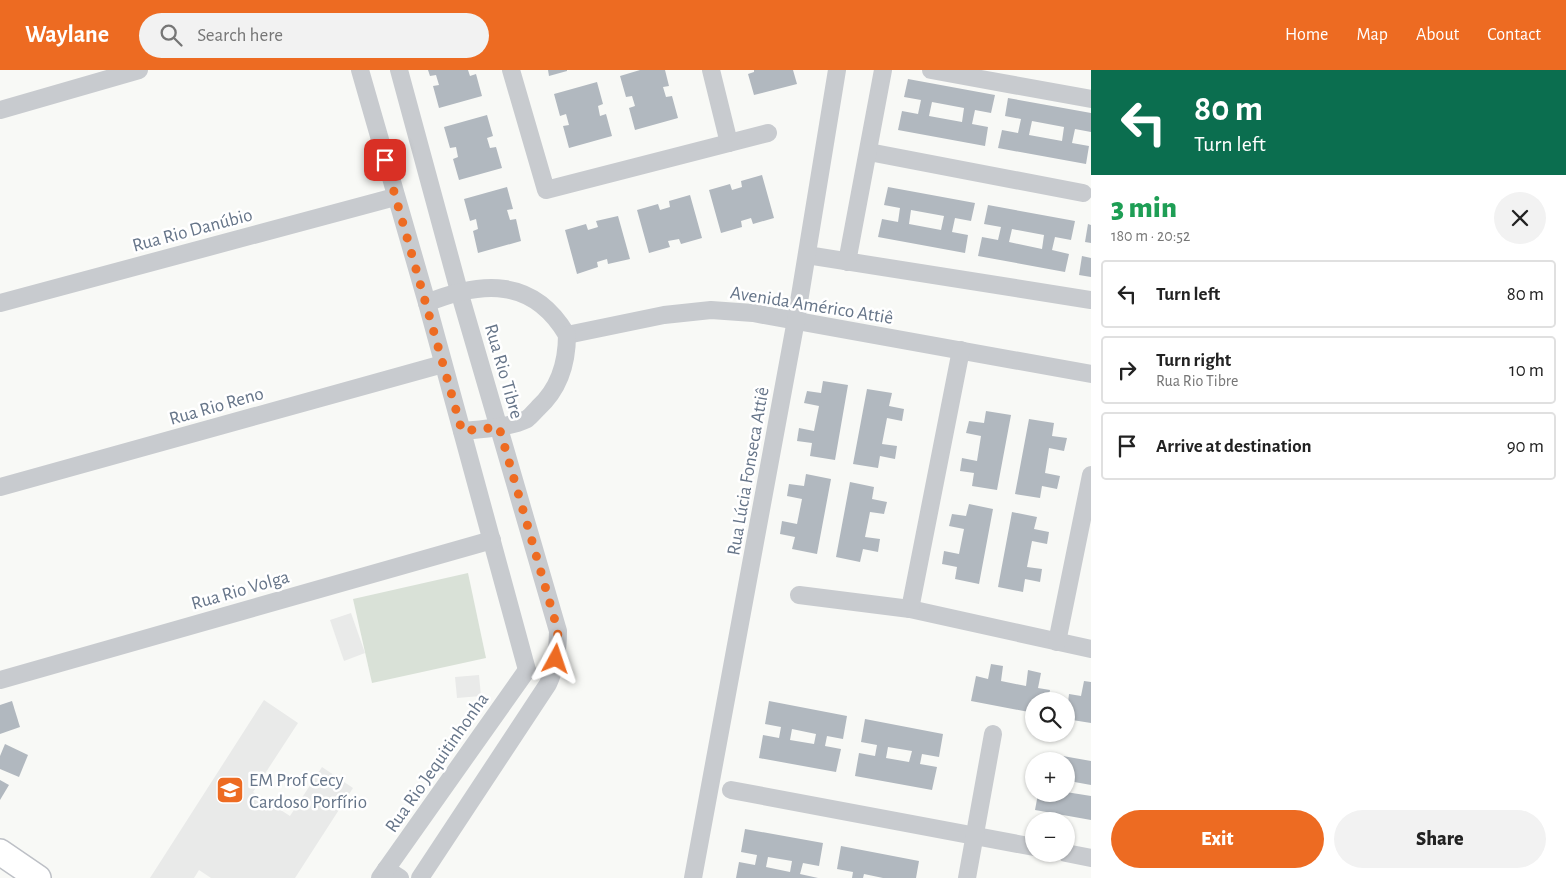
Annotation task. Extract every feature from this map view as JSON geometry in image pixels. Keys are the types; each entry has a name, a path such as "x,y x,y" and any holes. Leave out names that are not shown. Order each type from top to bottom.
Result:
{"main road":[{"path":"0,852 38,878"}],"street":[{"path":"0,110 138,70"},
{"path":"360,70 427,303 527,670 548,684 420,878"},
{"name":"Rua Rio Tibre","path":"399,70 460,291 558,631 558,647 554,671 548,684"},
{"path":"511,70 546,190 768,133"},
{"path":"711,70 729,143"},
{"name":"Rua Lúcia Fonseca Attiê","path":"693,878 796,320 837,70"},
{"path":"847,262 883,70"},
{"path":"931,70 1091,99"},
{"path":"869,152 1083,193"},
{"name":"Rua Rio Danúbio","path":"0,303 395,197"},
{"path":"807,255 1091,300"},
{"path":"427,303 460,291 478,288 494,288 522,294 536,300 546,308 559,321 567,335 564,367 557,384 546,401 527,418 499,427 462,431"},
{"name":"Avenida Américo Attiê","path":"567,335 664,315 711,310 752,313 1091,374"},
{"path":"910,610 961,350"},
{"name":"Rua Rio Reno","path":"0,488 443,364"},
{"path":"1057,642 1091,475"},
{"name":"Rua Rio Volga","path":"0,680 492,540"},
{"path":"799,595 910,610 1091,649"},
{"name":"Rua Rio Jequitinhonha","path":"388,875 527,670"},
{"path":"967,878 993,734"},
{"path":"731,790 1025,845"},
{"path":"1075,855 1091,858"}],"shaded area":[{"path":"468,573 486,658 372,683 353,599"},
{"path":"351,613 365,653 344,661 330,620"},
{"path":"479,675 481,696 457,698 455,677"},
{"name":"EM Prof Cecy Cardoso Porfírio","path":"264,700 298,723 253,792 290,816 322,767 353,788 295,878 211,878 199,870 194,878 150,878"}],"building":[{"path":"428,70 468,70 470,76 476,74 482,96 439,108 433,86 439,85 436,75 430,76"},
{"path":"548,70 567,70 567,71 549,76"},
{"path":"640,70 665,70 669,86 663,87 666,97 672,96 678,118 635,130 629,108 635,106 632,96 626,97 620,76"},
{"path":"754,70 793,70 797,84 754,95 748,74 754,72"},
{"path":"908,79 995,95 991,113 975,110 972,124 988,127 985,146 898,130 902,111 918,114 921,100 904,97","holes":["932,102 964,108 962,122 929,116"]},
{"path":"597,82 603,104 598,106 600,116 606,114 612,136 569,148 563,126 569,125 566,114 560,116 554,94"},
{"path":"1008,98 1091,113 1091,132 1075,129 1072,143 1089,146 1086,164 998,148 1002,130 1018,133 1021,119 1005,116","holes":["1032,121 1064,127 1062,141 1029,135"]},
{"path":"487,115 493,136 487,138 490,148 496,147 502,168 459,180 453,159 458,157 456,147 450,148 444,127"},
{"path":"762,175 774,218 753,224 751,218 741,221 742,227 721,233 709,190 730,184 732,190 742,187 741,181"},
{"path":"507,187 513,209 507,210 510,220 516,219 521,241 478,253 473,231 478,229 476,219 470,221 464,199"},
{"path":"888,187 975,203 971,221 955,218 952,232 968,235 965,253 878,237 882,219 898,222 900,208 884,205","holes":["911,210 944,216 941,230 909,224"]},
{"path":"690,195 702,238 681,244 679,239 668,241 670,247 649,253 637,210 658,204 660,210 670,207 669,201"},
{"path":"988,205 1075,221 1071,240 1055,237 1052,250 1069,254 1065,272 978,256 982,237 998,240 1001,227 984,224","holes":["1012,229 1044,235 1042,249 1009,242"]},
{"path":"618,216 630,259 608,264 607,259 597,262 598,267 577,274 565,230 586,224 588,230 598,227 596,221"},
{"path":"1088,224 1091,225 1091,243 1085,242"},
{"path":"1082,256 1091,258 1091,277 1079,275"},
{"path":"823,381 848,385 835,460 810,456 812,443 797,441 799,428 814,431 819,406 804,403 807,391 821,393"},
{"path":"867,389 892,393 889,406 904,409 902,421 887,418 882,444 897,446 895,459 880,456 878,468 853,464"},
{"path":"986,411 1011,415 997,490 972,486 974,473 960,471 962,458 977,461 981,436 966,433 969,421 984,423"},
{"path":"1029,419 1054,423 1052,436 1067,438 1064,451 1049,448 1045,473 1060,476 1057,489 1042,486 1040,498 1015,494"},
{"path":"806,474 831,479 817,554 792,549 795,537 780,534 782,521 797,524 802,499 787,496 789,484 804,486"},
{"path":"850,482 874,487 872,499 887,502 884,514 870,512 865,537 880,539 878,552 863,549 860,562 836,557"},
{"path":"969,504 993,509 979,584 955,579 957,567 942,564 944,551 959,554 964,529 949,526 952,514 966,516"},
{"path":"1012,512 1037,517 1034,529 1049,532 1047,544 1032,541 1027,567 1042,569 1040,582 1025,579 1023,592 998,587"},
{"path":"991,664 1003,666 1001,681 1026,686 1028,670 1041,673 1038,688 1050,690 1050,692 1025,692 1025,711 971,701 976,676 988,679"},
{"path":"1084,681 1091,682 1091,723 1075,720 1075,695 1081,696"},
{"path":"12,701 20,727 0,734 0,705"},
{"path":"769,701 847,716 843,739 827,736 825,746 841,749 836,772 759,758 763,735 779,738 781,727 765,724","holes":["792,729 816,734 814,744 790,740"]},
{"path":"865,719 943,734 939,757 922,754 920,764 937,767 932,790 855,776 859,753 875,756 877,745 861,742","holes":["888,747 912,751 909,762 886,758"]},
{"path":"5,744 28,755 19,777 0,769 0,756"},
{"path":"1075,758 1091,761 1091,785 1075,782"},
{"path":"0,780 9,785 0,800"},
{"path":"1075,793 1091,796 1091,820 1075,817 1075,812 1035,810 1036,802 1075,802"},
{"path":"745,829 823,843 819,866 803,863 800,874 818,878 736,878 739,862 755,865 757,855 741,852","holes":["768,857 792,861 790,872 766,867"]},
{"path":"841,846 919,861 916,878 883,878 864,874 863,878 852,878 853,872 837,869"}],"place":[{"name":"EM Prof Cecy Cardoso Porfírio","path":"230,790"}],"route":[{"path":"385,160 462,431 499,427 558,631 556,659"}]}
